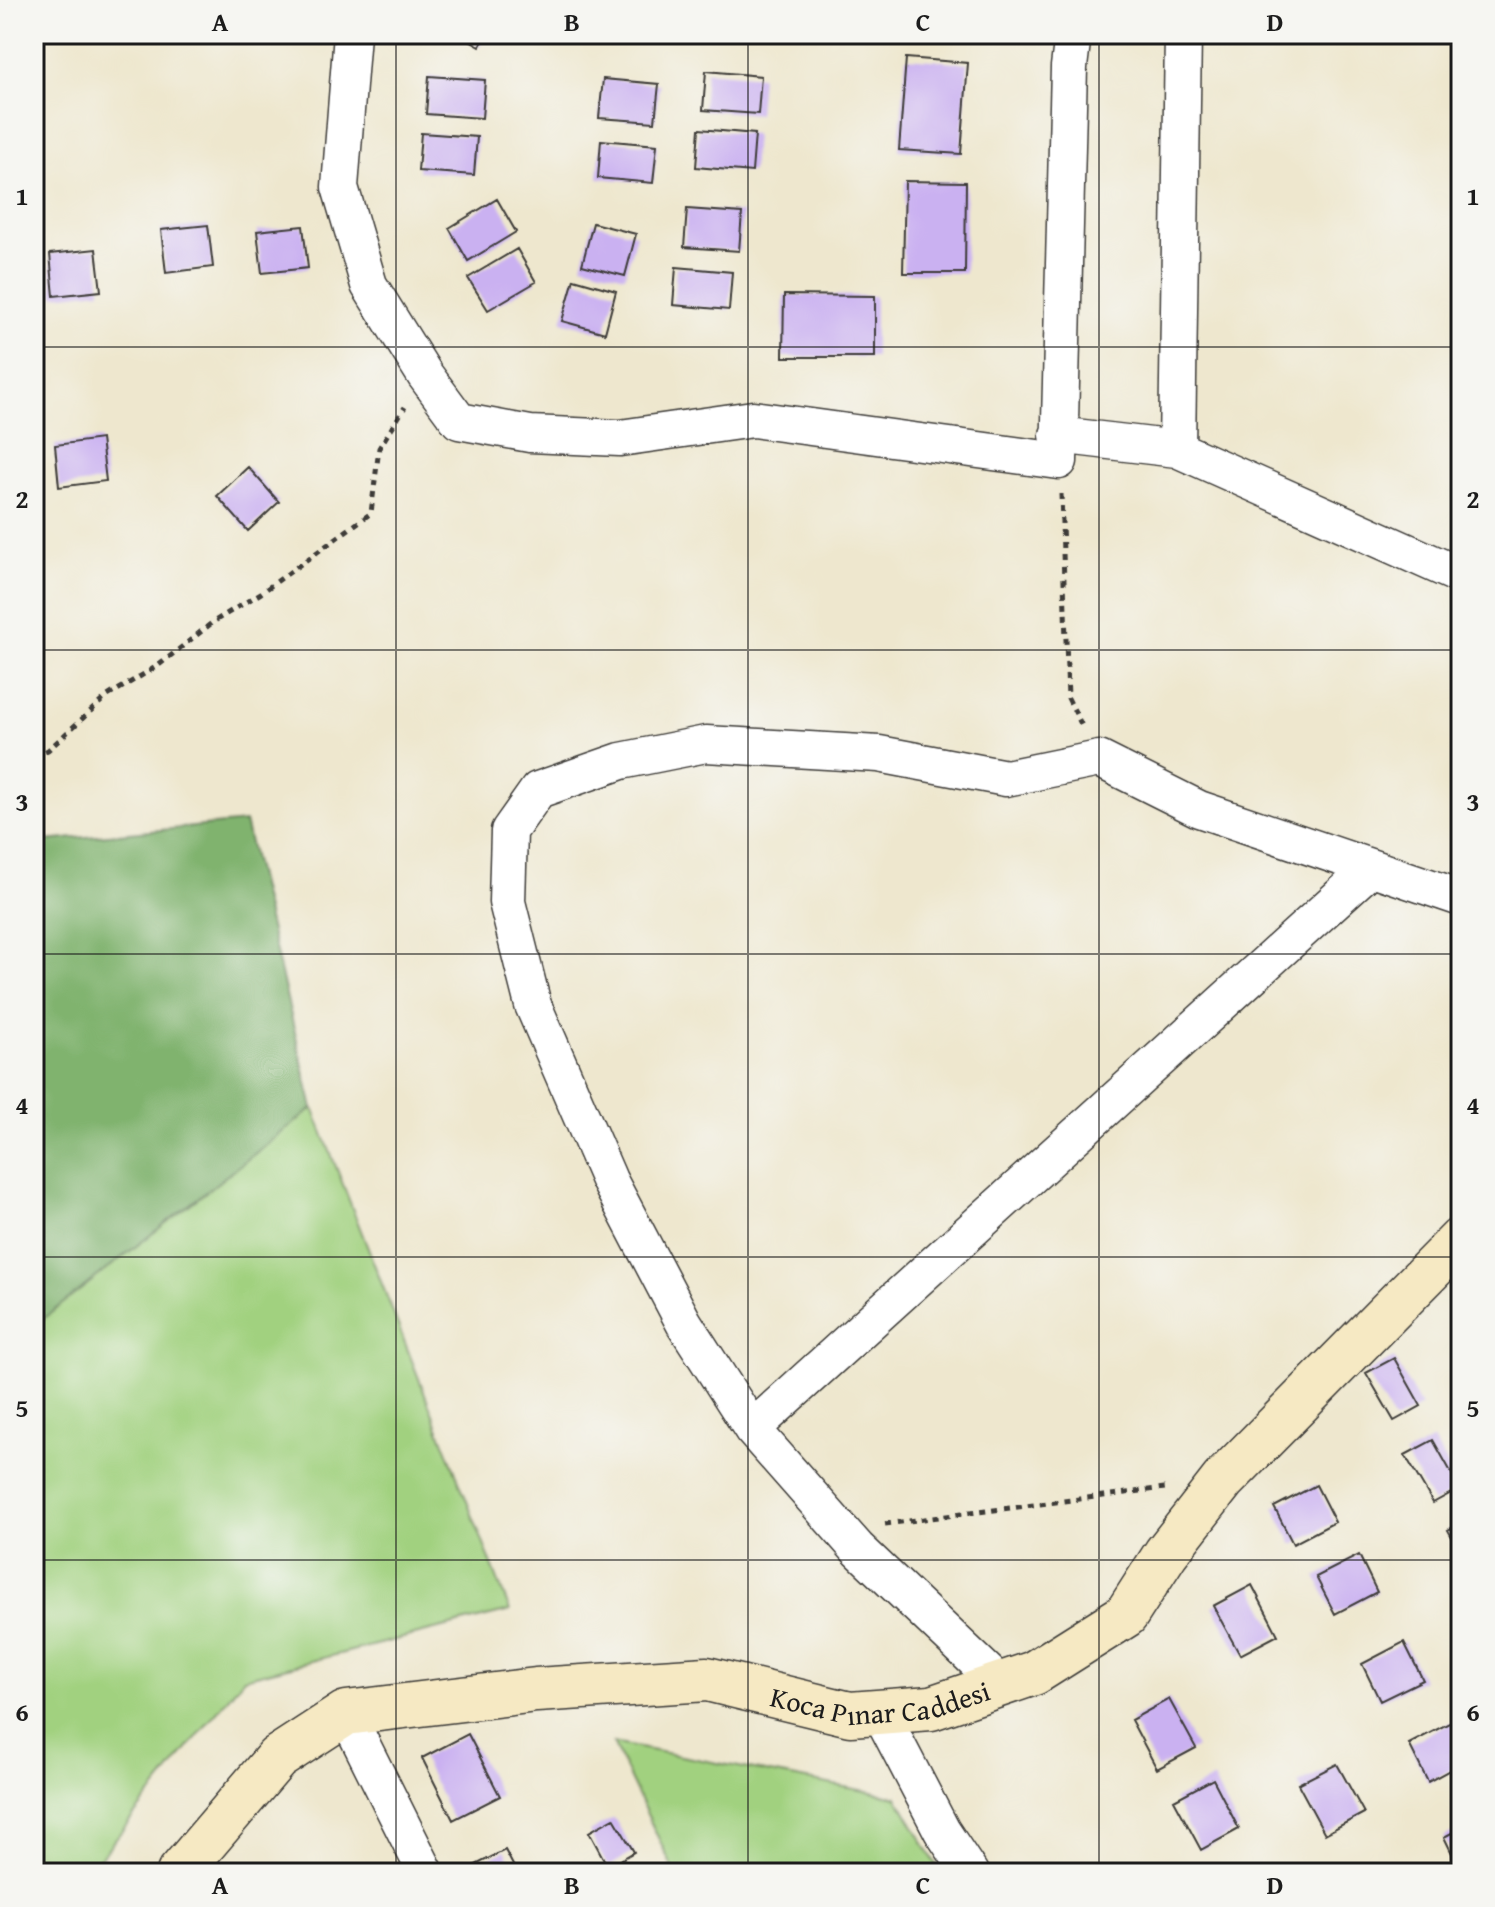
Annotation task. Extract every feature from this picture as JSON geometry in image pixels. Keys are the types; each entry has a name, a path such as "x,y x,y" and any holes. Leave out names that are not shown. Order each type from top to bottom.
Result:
{"street":[{"path":"352,34 340,187 369,285 425,375 459,421 530,434 620,438 753,419 1059,448 1177,449 1461,576"},
{"path":"1059,448 1069,67 1073,34"},
{"path":"1177,449 1183,34"},
{"path":"1000,1684 857,1548 752,1429 684,1323 609,1180 533,1005 507,902 509,831 538,790 621,761 706,744 879,754 1006,778 1099,759 1199,809 1461,898"},
{"path":"752,1429 1371,868"},
{"name":"Koca Pınar Caddesi","path":"179,1873 277,1758 346,1713 536,1690 707,1679 850,1714 931,1708 1034,1673 1126,1615 1166,1553 1223,1480 1461,1239"},
{"path":"880,1712 942,1831 970,1873"},
{"path":"346,1713 426,1873"}],"path":[{"path":"34,756 48,750 106,697 159,665 213,622 261,593 371,513 379,448 425,375"},
{"path":"1059,448 1068,698 1099,759"},
{"path":"840,1529 1223,1480"}],"green space":[{"path":"245,822 313,1108 34,1326 34,842"},
{"path":"313,1108 510,1611 244,1678 88,1873 34,1873 34,1326"},
{"path":"613,1743 897,1797 941,1873 675,1873"}],"building":[{"path":"459,34 487,34 480,46"},
{"path":"906,58 968,63 961,154 899,150"},
{"path":"706,71 761,76 758,114 703,110"},
{"path":"429,76 485,80 482,118 426,114"},
{"path":"603,79 659,84 655,122 599,118"},
{"path":"699,129 755,134 752,172 696,167"},
{"path":"421,133 477,137 474,175 418,171"},
{"path":"601,140 657,145 653,183 598,178"},
{"path":"905,181 966,182 965,273 903,273"},
{"path":"497,199 516,232 468,261 449,228"},
{"path":"687,209 742,213 739,251 684,247"},
{"path":"593,223 636,234 625,276 582,265"},
{"path":"208,225 213,267 166,273 161,230"},
{"path":"303,226 308,268 262,273 257,231"},
{"path":"96,249 101,291 54,296 50,254"},
{"path":"517,249 536,282 488,310 468,278"},
{"path":"676,267 732,272 729,310 673,305"},
{"path":"574,279 616,291 605,333 562,321"},
{"path":"784,295 875,296 875,357 783,357"},
{"path":"101,439 106,481 59,487 55,445"},
{"path":"248,467 279,502 248,531 217,496"},
{"path":"1394,1358 1421,1406 1394,1421 1366,1373"},
{"path":"1433,1440 1460,1488 1433,1503 1405,1455"},
{"path":"1316,1485 1335,1522 1293,1544 1274,1507"},
{"path":"1461,1523 1461,1553 1448,1530"},
{"path":"1359,1555 1377,1592 1335,1614 1316,1577"},
{"path":"1252,1585 1278,1635 1240,1655 1213,1606"},
{"path":"1404,1642 1423,1680 1380,1701 1362,1664"},
{"path":"1169,1699 1196,1748 1157,1769 1131,1720"},
{"path":"1451,1722 1461,1741 1461,1764 1428,1782 1409,1744"},
{"path":"468,1734 500,1796 453,1820 422,1758"},
{"path":"1337,1764 1364,1813 1325,1834 1298,1784"},
{"path":"1213,1779 1239,1829 1201,1850 1174,1800"},
{"path":"614,1818 634,1852 608,1867 589,1832"},
{"path":"1461,1828 1461,1872 1444,1837"},
{"path":"505,1850 517,1873 460,1873"}]}
